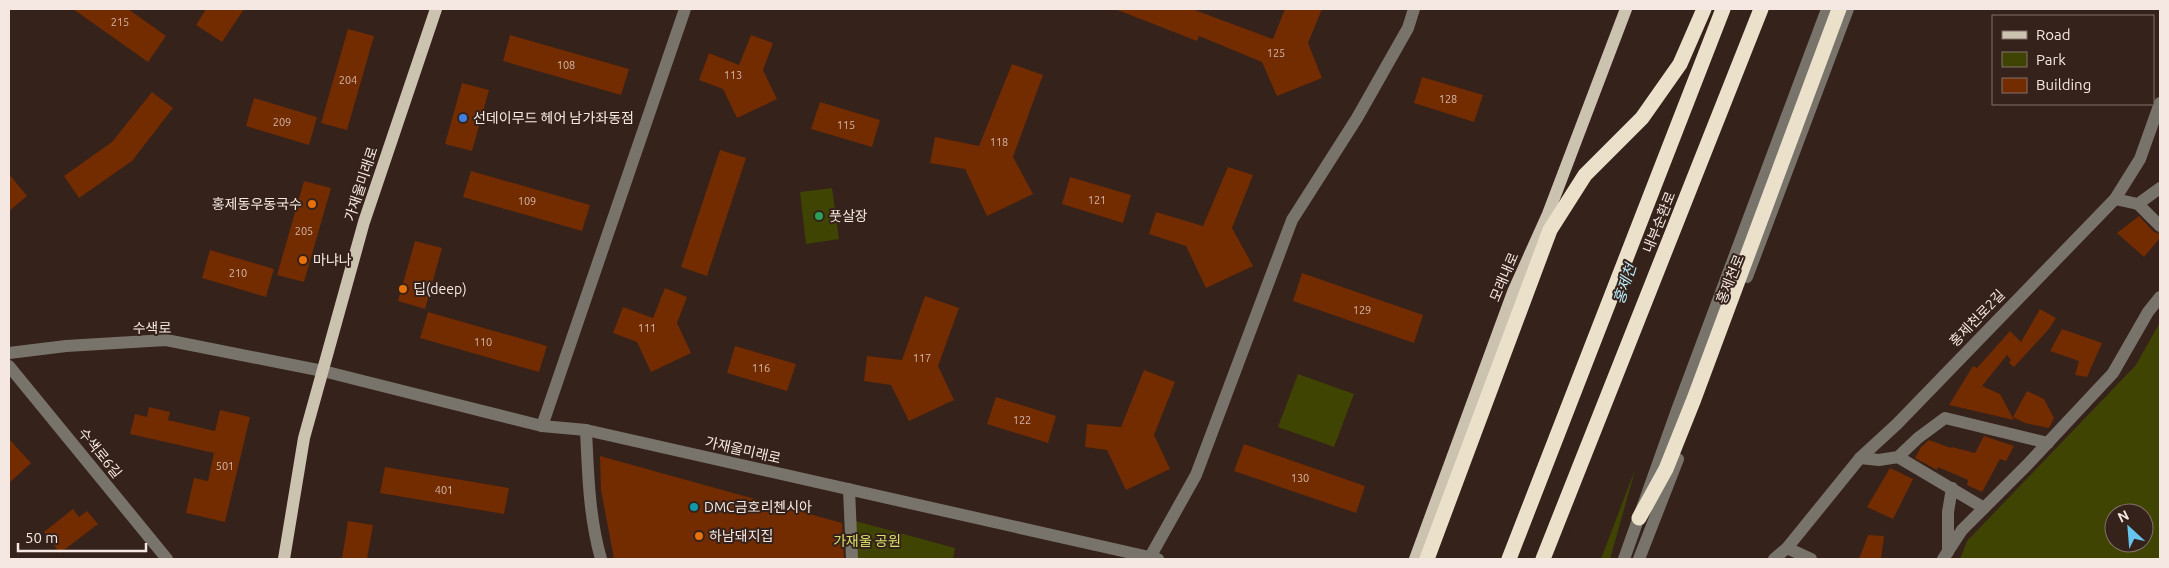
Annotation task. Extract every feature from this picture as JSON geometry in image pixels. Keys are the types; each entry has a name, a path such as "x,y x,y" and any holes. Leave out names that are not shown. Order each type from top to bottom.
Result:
{"highway":[{"path":"1427,559 1550,230 1585,175 1642,118 1680,64 1704,9"},
{"name":"내부순환로","path":"1509,559 1723,9"},
{"name":"내부순환로","path":"1543,559 1761,9"},
{"path":"1639,518 1666,469 1839,9"}],"main road":[{"name":"가재울미래로","path":"284,559 304,438 364,222 436,9"},
{"name":"모래내로","path":"1415,559 1513,292 1548,214 1626,9"}],"street":[{"path":"542,426 685,9"},
{"path":"1152,559 1196,475 1292,220 1357,118 1408,28 1414,9"},
{"name":"홍제천로","path":"1624,559 1674,418 1827,9"},
{"name":"홍제천로","path":"1639,559 1711,375 1735,305 1770,218 1848,9"},
{"name":"홍제천로2길","path":"1774,559 1787,548 1860,458 1897,424 2115,200 2140,159 2159,109"},
{"path":"2138,204 2160,188"},
{"path":"2115,200 2138,204 2160,226"},
{"path":"1945,556 1962,530 2048,443 2113,372 2148,312 2160,298"},
{"name":"수색로","path":"9,352 66,346 166,340 323,371"},
{"name":"수색로6길","path":"9,366 167,559"},
{"name":"가재울미래로","path":"323,371 542,426 586,430 1152,559"},
{"path":"1860,458 1879,460 1898,457 1918,438 1945,418 2048,443"},
{"path":"586,430 588,489 596,542 601,559"},
{"path":"1898,457 1984,508"},
{"path":"1945,556 1948,512 1952,488"},
{"path":"849,489 852,559"},
{"path":"1787,548 1811,559"}],"green space":[{"name":"풋살장","path":"832,188 839,239 806,244 800,192"},
{"path":"2160,322 2160,559 1960,559 1967,541 2136,365"},
{"path":"1298,374 1354,394 1334,447 1278,427"},
{"path":"1636,467 1610,559 1601,559"},
{"name":"가재울 공원","path":"848,519 955,548 953,559 851,559"}],"pier":[{"path":"1702,9 1761,9 1632,351 1571,529 1558,559 1499,559 1591,331 1641,185 1698,33"}],"building":[{"path":"73,9 128,9 166,36 148,62"},
{"path":"206,9 244,9 222,42 196,25"},
{"path":"1115,9 1192,9 1273,39 1285,9 1322,9 1308,43 1322,78 1277,96 1262,62 1199,36 1197,41"},
{"path":"348,29 374,36 347,130 321,123"},
{"path":"510,35 629,69 621,95 503,61"},
{"path":"751,35 773,43 763,70 777,99 737,118 723,89 699,80 709,53 739,65"},
{"path":"1012,64 1043,75 1013,157 1033,194 987,216 965,169 930,163 935,137 979,146"},
{"path":"1422,77 1483,95 1474,122 1414,103"},
{"path":"462,83 489,90 472,151 445,144"},
{"path":"152,92 173,108 132,161 79,198 64,176 112,142"},
{"path":"254,98 317,117 309,145 246,126"},
{"path":"820,102 880,120 872,147 811,129"},
{"path":"720,150 746,158 707,276 681,267"},
{"path":"1228,167 1253,175 1232,228 1253,266 1206,288 1186,246 1149,234 1156,212 1203,226"},
{"path":"471,171 590,205 582,231 463,197"},
{"path":"9,174 27,196 9,211"},
{"path":"1070,177 1131,195 1123,223 1062,204"},
{"path":"304,181 331,188 304,282 277,275"},
{"path":"2139,216 2154,232 2160,234 2160,238 2144,257 2117,233"},
{"path":"415,241 442,248 425,309 398,301"},
{"path":"210,250 274,269 266,297 202,278"},
{"path":"1302,273 1423,315 1414,343 1293,301"},
{"path":"665,288 687,297 677,323 691,353 651,372 637,342 613,333 623,307 653,318"},
{"path":"925,296 959,308 938,366 954,400 909,421 891,385 864,381 867,356 902,360"},
{"path":"2040,309 2056,318 2049,329 2014,367 2009,363 2011,360 2007,355 1982,386 2000,394 2014,420 1949,405 1973,366 1977,368 2010,331 2021,342"},
{"path":"428,312 547,346 539,372 420,338"},
{"path":"2062,329 2102,343 2087,377 2075,375 2079,361 2050,351"},
{"path":"735,346 796,364 787,391 727,373"},
{"path":"1144,370 1175,382 1154,435 1170,469 1126,490 1107,450 1085,447 1087,424 1121,427"},
{"path":"2027,391 2044,399 2054,418 2049,428 2025,423 2013,417"},
{"path":"996,397 1056,416 1048,443 987,424"},
{"path":"149,407 170,412 168,420 215,431 220,410 250,417 225,522 186,513 194,478 208,481 214,453 130,434 135,414 147,417"},
{"path":"1984,436 2014,446 2006,461 2000,459 1982,492 1967,485 1968,480 1938,467 1937,470 1915,458 1921,447 1929,440 1951,448 1975,453"},
{"path":"9,439 31,463 9,483"},
{"path":"1244,444 1365,486 1356,513 1234,471"},
{"name":"DMC금호리첸시아","path":"600,456 842,523 844,559 614,559 601,490"},
{"path":"385,467 509,488 504,514 380,493"},
{"path":"1890,468 1913,479 1893,519 1867,507"},
{"path":"73,509 79,517 87,511 98,524 60,553 44,532"},
{"path":"348,521 373,525 367,559 342,559"},
{"path":"1868,535 1884,536 1881,559 1859,559"}],"place":[{"name":"선데이무드 헤어 남가좌동점","path":"463,118"},
{"name":"홍제동우동국수","path":"312,204"},
{"name":"풋살장","path":"819,216"},
{"name":"마냐나","path":"303,260"},
{"name":"딥(deep)","path":"403,289"},
{"name":"DMC금호리첸시아","path":"694,507"},
{"name":"하남돼지집","path":"699,536"}],"water label":[{"name":"홍제천","path":"1625,284"}]}
